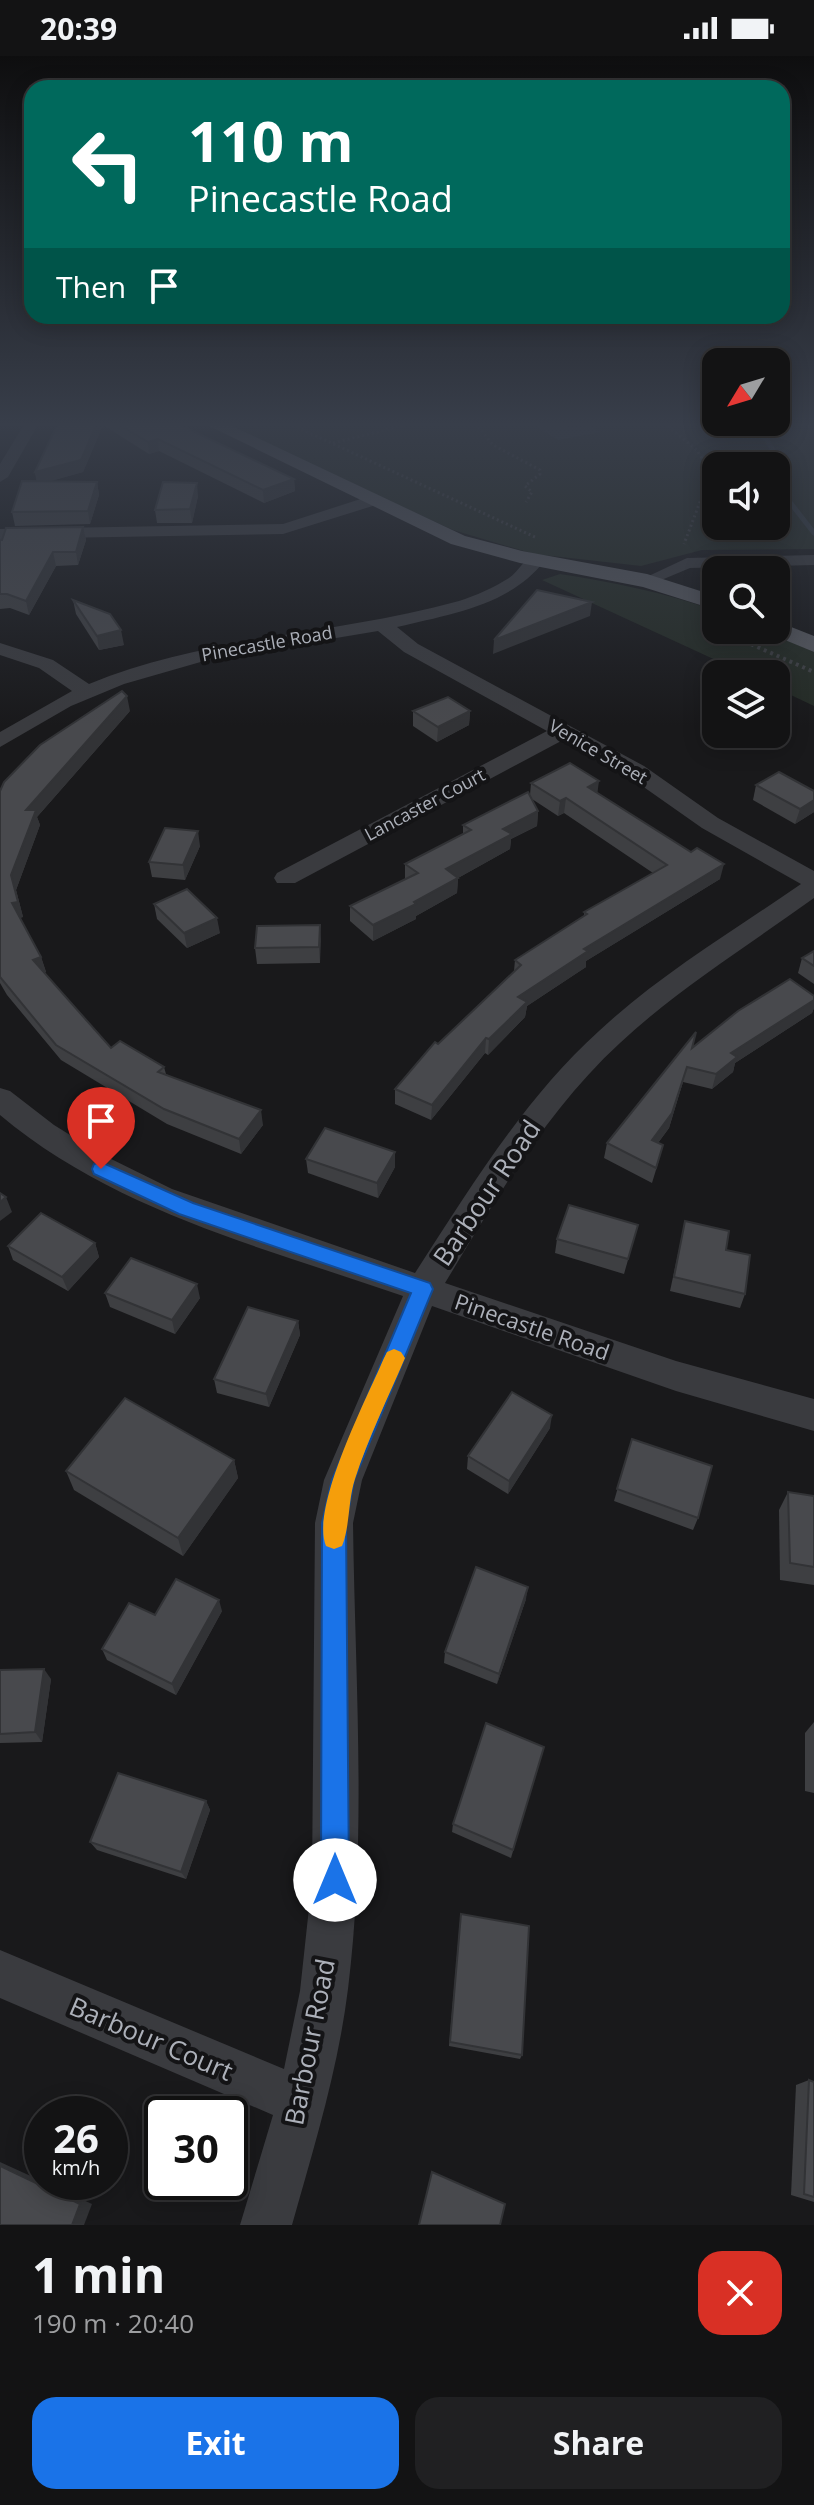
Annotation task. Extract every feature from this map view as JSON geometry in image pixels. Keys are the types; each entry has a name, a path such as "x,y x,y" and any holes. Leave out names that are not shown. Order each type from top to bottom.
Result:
{"main road":[{"path":"423,524 445,535 536,560 647,581 702,599"},
{"path":"790,634 814,645"}],"street":[{"path":"0,534 283,529 302,524"},
{"name":"Pinecastle Road","path":"0,741 34,718 86,691 208,653 424,616 488,596 517,581 536,560"},
{"path":"647,581 676,566 702,561 814,560"},
{"name":"Venice Street","path":"382,625 411,648 636,771 710,823 814,884"},
{"path":"0,649 46,664 86,691"},
{"name":"Lancaster Court","path":"286,878 564,731"},
{"name":"Barbour Road","path":"266,2225 302,2102 324,1991 335,1880 334,1523 343,1480 423,1289 531,1125 578,1068 653,1000 814,884"},
{"name":"Pinecastle Road","path":"0,1099 28,1123 75,1155 127,1183 186,1208 676,1376 814,1415"},
{"name":"Barbour Court","path":"0,1974 302,2102"}],"path":[{"path":"510,524 568,557 576,568"},
{"path":"676,566 692,524"},
{"path":"751,644 814,672"}],"shaded area":[{"path":"440,524 702,524 702,540 790,540 790,524 814,524 814,549 702,550 641,566 534,554"},
{"path":"560,574 599,580 702,606 702,644 790,642 814,652 814,706 790,695 790,660 716,660 542,580"}],"building":[{"path":"83,527 76,552 53,552 26,601 0,594 0,540 6,528"},
{"path":"537,590 592,602 494,640"},
{"path":"73,600 110,614 121,630 97,636"},
{"path":"122,691 127,696 26,810 36,810 11,875 18,902 12,903 41,957 33,960 111,1048 120,1041 164,1067 158,1072 261,1110 239,1139 164,1109 56,1045 0,977 0,791 4,782 40,745"},
{"path":"448,697 470,711 438,727 413,711"},
{"path":"570,763 599,781 588,787 691,852 697,848 724,864 584,949 588,951 518,997 527,1002 489,1039 486,1038 432,1105 395,1089 435,1042 438,1044 521,965 515,960 587,914 584,912 667,865 566,798 560,801 531,783"},
{"path":"779,772 814,791 814,800 800,809 756,785"},
{"path":"528,792 538,811 503,829 512,834 446,869 458,878 414,902 416,904 373,925 350,906 418,873 405,864 471,830 463,825"},
{"path":"165,828 198,831 183,865 149,862"},
{"path":"187,889 217,918 184,933 154,904"},
{"path":"320,925 319,947 255,948 257,926"},
{"path":"814,951 814,966 802,958"},
{"path":"790,979 814,996 814,1000 731,1053 737,1057 716,1074 687,1067 672,1113 652,1140 663,1145 656,1168 607,1143 696,1032 692,1048 738,1011"},
{"path":"325,1128 395,1152 377,1183 306,1159"},
{"path":"569,1205 638,1225 628,1259 557,1239"},
{"path":"41,1213 95,1243 62,1277 8,1246"},
{"path":"685,1221 729,1231 726,1250 750,1255 745,1294 674,1277"},
{"path":"131,1258 197,1284 172,1320 105,1293"},
{"path":"248,1307 298,1321 266,1394 214,1379"},
{"path":"512,1392 552,1415 509,1481 468,1456"},
{"path":"125,1398 234,1460 178,1538 66,1471"},
{"path":"632,1439 712,1466 698,1518 617,1489"},
{"path":"788,1492 814,1496 814,1567 790,1563"},
{"path":"476,1567 528,1587 499,1674 445,1652"},
{"path":"176,1579 219,1600 172,1684 102,1649 129,1603 155,1615"},
{"path":"44,1669 35,1732 0,1734 0,1670"},
{"path":"486,1723 544,1747 513,1850 453,1824"},
{"path":"118,1773 206,1801 181,1872 90,1842"},
{"path":"461,1914 529,1926 522,2055 450,2042"},
{"path":"809,2080 814,2082 814,2197 804,2194"},
{"path":"0,2166 24,2177 24,2200 72,2200 80,2204 72,2225 0,2225"},
{"path":"432,2172 505,2204 500,2225 419,2225"}],"waterway":[{"path":"807,524 814,533"}],"slow traffic":[{"path":"334,1538 343,1480 394,1358"}],"route":[{"path":"101,1169 186,1208 423,1289 343,1480 334,1523 335,1880"}]}
